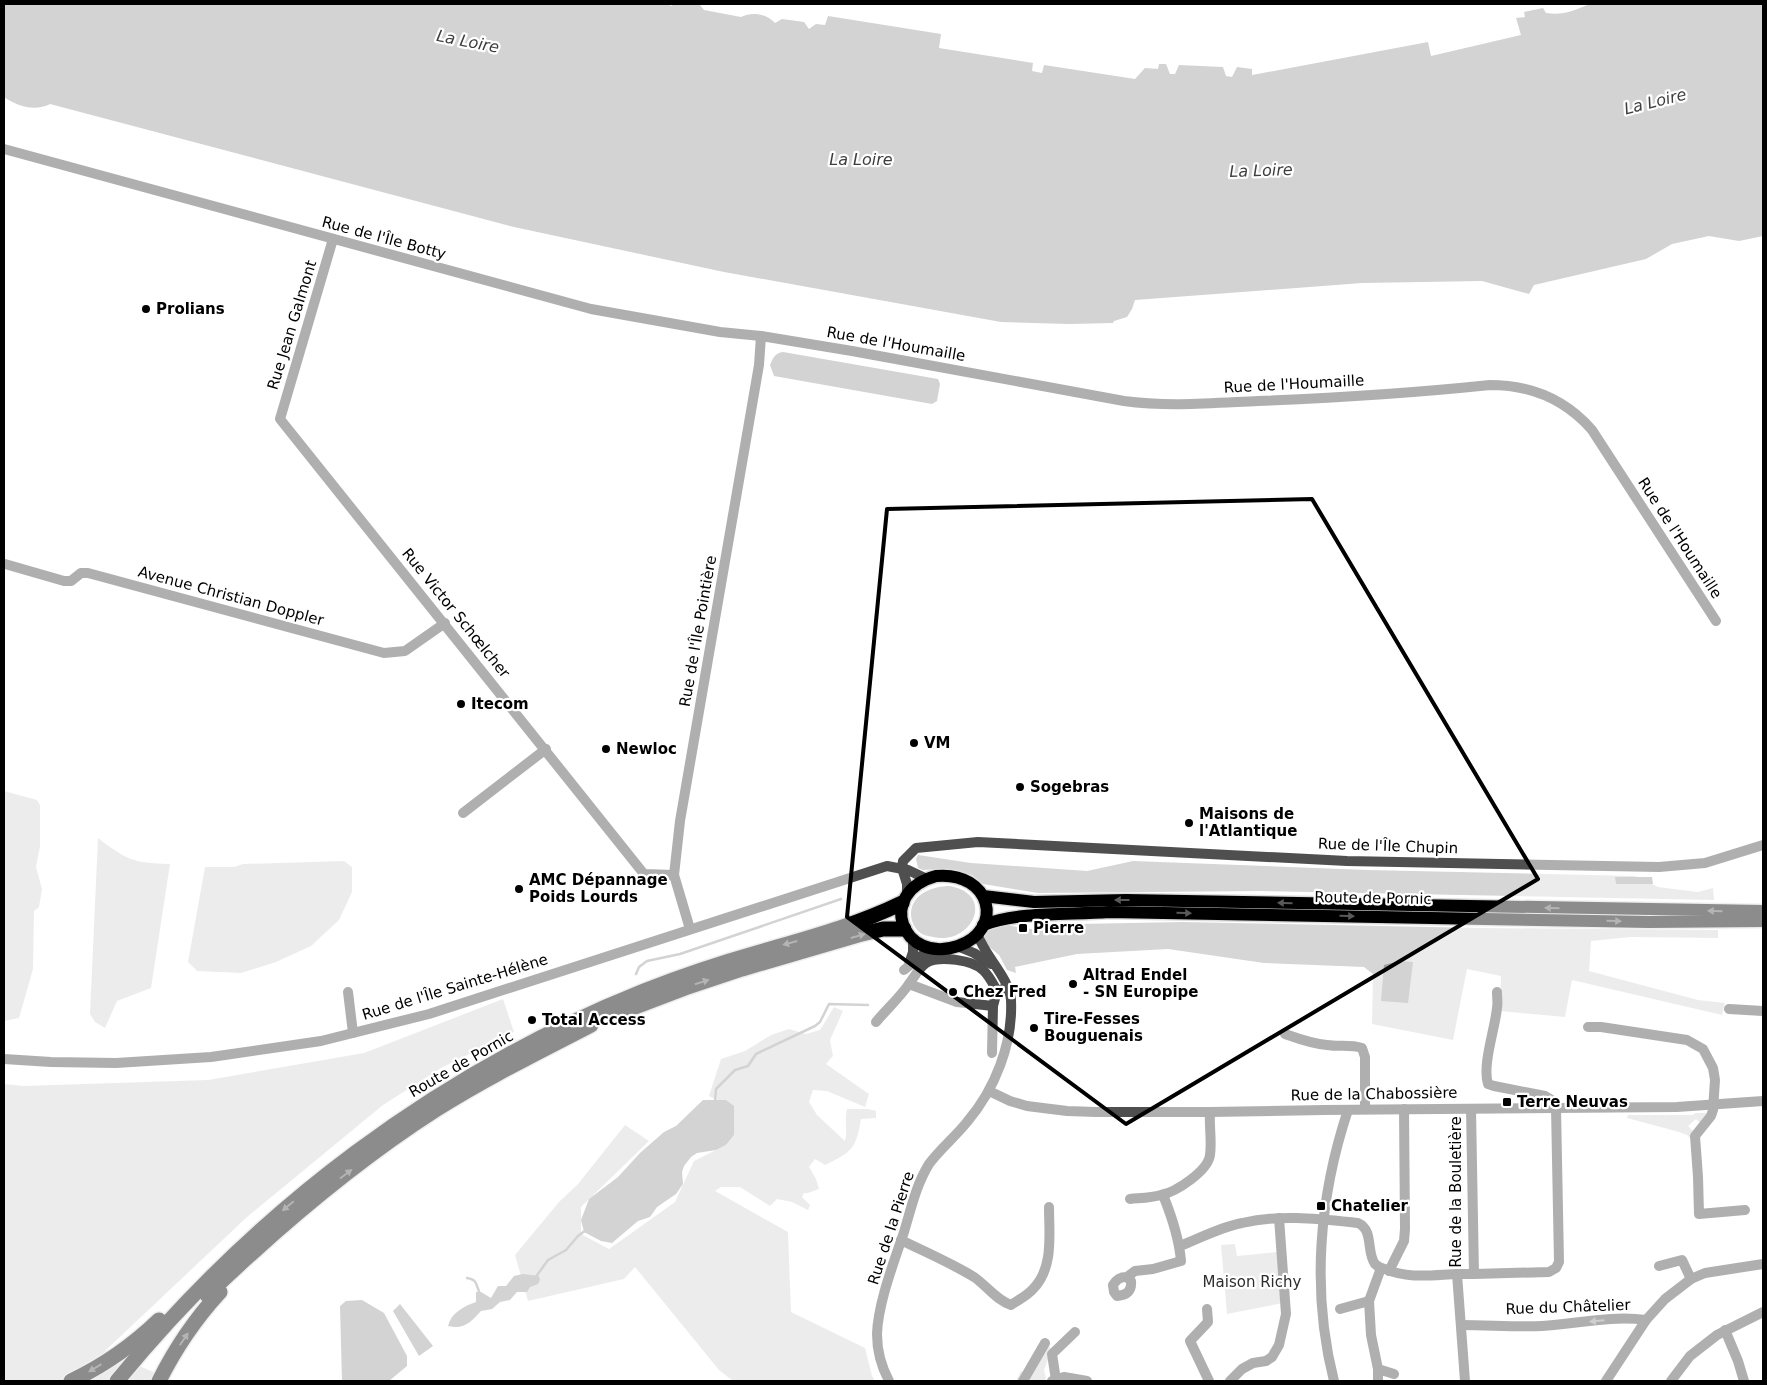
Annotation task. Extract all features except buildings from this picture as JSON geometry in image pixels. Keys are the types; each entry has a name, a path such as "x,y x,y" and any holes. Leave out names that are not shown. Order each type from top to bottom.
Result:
{"highway":[{"name":"Route de Pornic","path":"117,1381 193,1295 268,1223 339,1164 430,1101 512,1054 589,1015 642,992 738,958 832,930 905,898"},
{"name":"Route de Pornic","path":"130,1381 186,1315 255,1250 316,1197 394,1138 437,1109 488,1079 602,1020 685,988 742,969 865,933 883,929 908,935"},
{"path":"159,1381 195,1323 221,1290 249,1263 255,1250"},
{"path":"70,1381 93,1371 119,1353 154,1324 182,1297 193,1295"}],"main road":[{"path":"944,876 959,877 974,885 983,896 986,908 980,929 968,941 957,946 936,949 923,946 908,935 901,919 905,898 913,887 927,879 944,876"},
{"name":"Route de Pornic","path":"983,896 1034,902 1126,900 1763,911"},
{"name":"Route de Pornic","path":"980,929 996,921 1023,916 1109,912 1649,922 1763,921"}],"street":[{"name":"Rue de l'Île Botty","path":"4,149 591,309 720,332 761,336"},
{"name":"Rue Jean Galmont","path":"280,419 333,239"},
{"name":"Rue de l'Houmaille","path":"761,336 1146,404 1327,398 1490,385 1509,385 1533,390 1551,397 1566,406 1592,430 1716,621"},
{"name":"Rue de l'Île Pointière","path":"690,930 674,875 680,821 759,365 761,336"},
{"name":"Rue Victor Schœlcher","path":"280,419 445,622 644,874 674,875"},
{"name":"Avenue Christian Doppler","path":"5,564 64,581 69,585 81,573 88,573 315,639 384,652 405,651 445,622"},
{"path":"462,813 546,750"},
{"name":"Rue de l'Île Chupin","path":"902,868 903,861 916,848 978,842 1347,861 1659,868 1705,863 1763,845"},
{"name":"Rue de l'Île Sainte-Hélène","path":"4,1059 116,1063 211,1057 321,1041 429,1014 601,960 887,866 902,868"},
{"path":"902,868 927,879"},
{"path":"902,868 905,875 905,898"},
{"name":"Rue de la Pierre","path":"889,1381 879,1357 878,1317 918,1185 929,1165 967,1123 989,1091 1008,1038 1011,1006 1009,988 982,946 980,929"},
{"path":"908,935 913,952 906,967 936,949"},
{"name":"Rue de la Pierre","path":"957,946 981,957 997,969"},
{"path":"876,1022 909,984 916,973 928,962 939,959 964,961 984,970 997,991 993,1006 992,1053"},
{"path":"909,984 957,1002 993,1006"},
{"path":"997,991 1009,988"},
{"path":"348,992 353,1033"},
{"path":"1474,1274 1549,1272 1556,1268 1559,1262 1556,1108 1553,1101 1545,1096 1488,1084 1486,1079 1497,1007 1497,992"},
{"path":"1729,1009 1763,1011"},
{"path":"1588,1027 1601,1027 1687,1040 1703,1049 1713,1068 1715,1080 1712,1116 1695,1136 1699,1214 1745,1210"},
{"path":"1285,1034 1320,1044 1362,1048 1365,1057 1365,1109"},
{"name":"Rue de la Chabossière","path":"989,1091 1010,1101 1027,1106 1067,1111 1210,1112 1556,1108 1713,1105 1763,1101"},
{"name":"Rue de la Bouletière","path":"1466,1381 1457,1274 1474,1274 1471,1108"},
{"path":"1378,1381 1378,1369 1371,1336 1369,1301 1385,1269 1404,1240 1405,1235 1404,1109"},
{"path":"1334,1381 1321,1305 1320,1266 1330,1174 1348,1110"},
{"path":"1130,1199 1163,1195 1192,1179 1207,1164 1210,1156 1210,1112"},
{"path":"1127,1277 1135,1271 1153,1269 1181,1261 1180,1246 1174,1222 1163,1195"},
{"path":"901,1240 977,1279 1004,1303 1011,1305 1034,1289 1042,1275 1049,1253 1049,1207"},
{"path":"1180,1246 1240,1223 1278,1218 1324,1219 1364,1225 1373,1262 1377,1266 1397,1274 1419,1276 1457,1274"},
{"path":"1230,1381 1242,1369 1272,1357 1279,1345 1286,1314 1278,1218"},
{"path":"1658,1266 1682,1260 1691,1279"},
{"path":"1606,1381 1646,1320 1665,1298 1691,1279 1705,1273 1763,1264"},
{"path":"1340,1309 1369,1301"},
{"path":"1207,1309 1208,1322 1190,1341 1209,1381"},
{"path":"1671,1381 1690,1356 1710,1341 1725,1330 1763,1312"},
{"name":"Rue du Châtelier","path":"1461,1325 1540,1326 1632,1318 1646,1320"},
{"path":"1725,1330 1744,1381"},
{"path":"1075,1332 1052,1354 1054,1380 1064,1377 1087,1381"},
{"path":"1023,1381 1045,1343"},
{"path":"1378,1369 1394,1374"}],"highlighted area":[{"path":"1312,499 1538,879 1126,1124 847,917 887,509"}],"green space":[{"path":"4,791 37,800 40,805 40,846 36,867 42,889 39,907 34,911 33,969 19,1018 4,1021"},
{"path":"98,838 131,859 147,863 170,864 151,988 117,1001 105,1028 95,1022 90,1014"},
{"path":"918,855 971,863 1087,871 1133,861 1368,870 1635,876 1658,887 1698,892 1713,888 1714,900 1261,891 1038,893 983,884 972,875 956,870 923,870 918,868 916,859"},
{"path":"344,861 352,867 352,892 339,920 311,946 276,962 241,973 197,971 188,962 205,867"},
{"path":"943,886 950,886 964,891 973,899 975,908 973,918 967,927 958,934 947,938 933,937 921,933 915,928 911,914 915,901 924,892"},
{"path":"1182,922 1481,928 1718,930 1718,938 1631,937 1591,941 1589,971 1698,1000 1725,1003 1722,1015 1572,980 1565,1017 1500,1011 1501,976 1467,969 1453,1040 1372,1024 1373,974 1364,967 1264,963 1168,949 1077,954 1015,967 1016,973 1007,970 999,955 987,945 984,935 987,930 998,924 1038,930 1079,924"},
{"path":"503,999 514,1032 441,1068 383,1105 247,1217 105,1351 174,1381 4,1381 4,1084 23,1086 208,1080 364,1053"},
{"path":"834,1007 843,1011 830,1040 833,1056 826,1064 869,1094 865,1107 827,1091 813,1090 809,1102 817,1115 845,1141 847,1109 876,1111 876,1118 861,1119 855,1143 847,1153 825,1165 815,1159 809,1167 819,1189 804,1193 802,1197 810,1205 808,1210 792,1202 777,1199 770,1206 740,1187 721,1187 715,1191 788,1232 791,1312 865,1348 875,1381 733,1381 719,1370 635,1267 624,1279 528,1301 515,1255 559,1202 578,1184 625,1125 649,1141 581,1207 581,1234 609,1249 675,1202 694,1161 726,1145 734,1135 734,1108 709,1096 721,1059 745,1051 771,1035 789,1029 806,1034 820,1030"},
{"path":"1695,1113 1707,1113 1700,1123 1696,1119 1688,1126 1693,1131 1691,1139 1679,1132 1627,1118 1628,1115 1693,1115"},
{"name":"Maison Richy","path":"1235,1244 1237,1256 1277,1252 1283,1303 1227,1314 1221,1245"},
{"path":"1047,1345 1052,1349 1044,1370 1045,1381 1016,1381 1021,1371 1029,1375"}],"water":[{"name":"La Loire","path":"685,3 700,5 704,10 741,17 759,14 768,17 775,23 782,19 804,22 809,29 816,24 825,25 828,16 941,34 939,48 1033,63 1032,71 1042,73 1044,65 1135,79 1145,68 1158,69 1159,64 1166,64 1170,74 1175,74 1179,65 1223,67 1226,76 1232,77 1237,67 1252,69 1252,75 1428,42 1431,56 1521,35 1516,18 1525,17 1524,12 1543,8 1546,13 1558,14 1590,4 1763,4 1763,236 1739,241 1709,236 1672,244 1646,259 1534,285 1529,294 1482,281 1362,283 1135,300 1127,317 1113,323 1001,322 724,272 514,227 50,104 38,108 26,107 4,97 4,4 668,4 671,6"},
{"path":"783,352 938,379 940,384 937,401 932,404 774,376 770,365 776,355"},
{"path":"1615,877 1652,877 1653,884 1616,884"},
{"path":"1400,961 1413,962 1408,1003 1381,1001 1384,965"},
{"path":"703,1100 726,1100 734,1106 734,1135 726,1145 716,1150 697,1153 691,1157 684,1166 682,1172 683,1184 676,1194 657,1207 650,1217 638,1221 612,1243 601,1241 584,1232 581,1220 589,1199 618,1177 640,1153 664,1132 676,1126"},
{"path":"523,1274 539,1276 538,1284 530,1287 527,1292 517,1292 510,1300 500,1302 492,1309 481,1311 474,1319 463,1326 448,1326 452,1317 459,1311 476,1302 476,1292 481,1292 491,1298 498,1286 506,1286 514,1276"},
{"path":"362,1300 384,1313 407,1356 407,1366 389,1381 342,1381 340,1306 346,1301"},
{"path":"400,1304 433,1346 419,1356 393,1311"}],"waterway":[{"path":"636,974 639,967 647,961 680,954 841,899"},
{"path":"715,1101 716,1089 735,1070 748,1066 756,1054 815,1026 820,1022 829,1004 868,1005"},
{"path":"535,1278 548,1260 566,1250 586,1230"},
{"path":"467,1278 475,1282 480,1294"}],"place":[{"name":"Prolians","path":"146,309"},
{"name":"Itecom","path":"461,704"},
{"name":"VM","path":"914,743"},
{"name":"Newloc","path":"606,749"},
{"name":"Sogebras","path":"1020,787"},
{"name":"Maisons de l'Atlantique","path":"1189,823"},
{"name":"AMC Dépannage Poids Lourds","path":"519,889"},
{"name":"Pierre","path":"1023,928"},
{"name":"Altrad Endel - SN Europipe","path":"1073,984"},
{"name":"Chez Fred","path":"953,992"},
{"name":"Total Access","path":"532,1020"},
{"name":"Tire-Fesses Bouguenais","path":"1034,1028"},
{"name":"Terre Neuvas","path":"1507,1102"},
{"name":"Chatelier","path":"1321,1206"}]}
